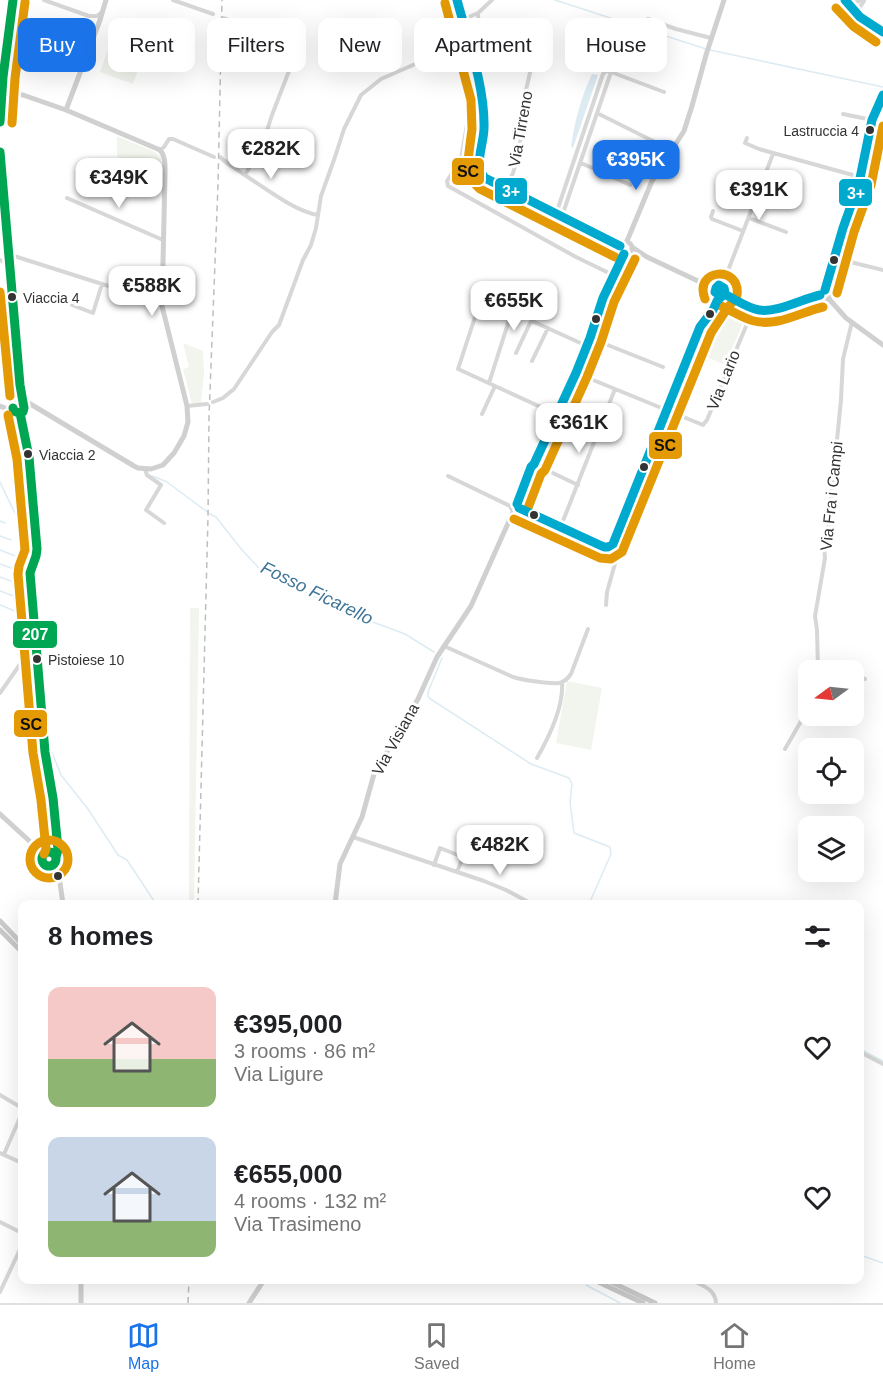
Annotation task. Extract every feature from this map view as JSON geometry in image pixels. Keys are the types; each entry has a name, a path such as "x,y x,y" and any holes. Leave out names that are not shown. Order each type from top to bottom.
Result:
{"main road":[{"path":"0,921 18,940"},
{"path":"0,930 18,948"},
{"path":"603,1284 643,1303"},
{"path":"615,1284 655,1303"}],"street":[{"path":"0,122 13,0"},
{"path":"44,0 89,16 97,16 103,9"},
{"path":"96,31 106,0"},
{"path":"173,0 213,15"},
{"path":"457,0 462,18"},
{"path":"467,18 478,13 492,0"},
{"path":"620,246 627,241 652,181 684,131 724,0"},
{"path":"846,2 854,4 863,0"},
{"path":"856,13 863,0"},
{"path":"846,2 860,17 883,32"},
{"path":"478,13 478,18"},
{"path":"667,26 711,38"},
{"path":"213,402 223,399 234,389 272,332 279,326 303,260 311,245 321,196 344,129 362,95 381,79 422,61 436,51 453,31 458,29 470,68 469,113 461,159 447,181 448,186 613,275"},
{"path":"66,110 81,72"},
{"path":"245,175 262,146 289,72"},
{"path":"476,72 483,98 484,130 479,168 483,177 620,246 624,254 632,249"},
{"name":"Via Tirreno","path":"506,188 518,156 530,72"},
{"path":"559,215 605,72"},
{"path":"559,215 580,164 611,72 664,92"},
{"path":"0,404 19,408 27,402 134,466 145,469 163,465 174,453 184,436 189,416 162,302 165,160 163,153 66,110 23,95 2,94"},
{"path":"627,241 638,255 647,257 760,310 778,308 820,295 825,290 861,177 872,120 883,95"},
{"path":"597,113 655,142"},
{"path":"843,114 872,120"},
{"path":"747,138 745,143 774,154 861,177"},
{"path":"160,150 169,139 173,139 214,157"},
{"path":"0,152 22,395 19,408 29,457 37,549 37,556 30,573 45,752 58,850 54,863"},
{"path":"448,476 601,546 608,547 614,542 700,327 713,309 774,154"},
{"path":"220,157 263,189 291,204 318,214"},
{"path":"580,164 630,185"},
{"path":"66,198 163,240"},
{"path":"713,211 712,219 743,231"},
{"path":"749,218 786,232"},
{"path":"8,254 162,302"},
{"name":"Via Visiana","path":"336,900 340,864 362,817 374,774 418,699 437,657 471,606 543,440 576,373 603,298 624,254"},
{"path":"834,258 883,270"},
{"path":"0,260 9,264"},
{"path":"72,305 93,313 102,284"},
{"path":"825,290 830,293 829,299 840,313 883,345"},
{"path":"820,295 823,300 829,299"},
{"path":"489,383 511,314 508,305 489,296 482,300 458,369 556,414"},
{"name":"Via Lario","path":"576,373 703,425 706,423 754,307"},
{"path":"516,353 538,308"},
{"path":"532,320 587,346"},
{"name":"Via Fra i Campi","path":"818,660 815,616 825,558 843,359 852,322"},
{"path":"532,361 548,328"},
{"path":"590,338 663,367"},
{"path":"482,414 495,386"},
{"path":"561,526 615,389"},
{"path":"187,406 207,404"},
{"path":"532,466 578,485"},
{"path":"145,469 147,475 161,485 146,510 164,523"},
{"path":"606,605 607,592 620,546 633,533 639,518 636,514 626,510"},
{"path":"444,646 513,677 562,682 571,674 588,629"},
{"path":"0,693 32,647"},
{"path":"537,758 552,730 562,693 562,682"},
{"path":"785,749 799,726"},
{"path":"0,814 36,847 54,854 62,900"},
{"path":"353,837 457,872 506,890 525,900"},
{"path":"42,859 57,839"},
{"path":"36,847 44,865 54,863"},
{"path":"434,865 440,848 463,857 457,872"},
{"path":"864,1054 883,1064"},
{"path":"0,1095 18,1106"},
{"path":"18,1121 2,1154 18,1161"},
{"path":"0,1222 18,1231"},
{"path":"0,1292 18,1254"},
{"path":"81,1284 81,1303"},
{"path":"249,1303 261,1284"},
{"path":"699,1284 716,1295 717,1303"}],"shaded area":[{"path":"108,50 108,72 137,72 133,84 100,72"},
{"path":"592,74 598,75 573,148 571,146 577,118"},
{"path":"117,136 155,152 161,158 161,179 117,156"},
{"path":"724,299 748,311 725,365 696,352 707,325"},
{"path":"183,343 203,351 204,373 201,403 192,404 183,369 189,367"},
{"path":"190,608 199,608 194,900 189,900"},
{"path":"567,681 602,688 591,750 556,743"}],"waterway":[{"path":"555,0 706,49"},
{"path":"710,50 883,87"},
{"name":"Fosso Ficarello","path":"153,476 167,482 216,517 259,568 341,610 405,634 434,652"},
{"path":"0,482 22,528 32,559"},
{"path":"0,521 5,523"},
{"path":"0,536 11,540"},
{"path":"0,550 18,557"},
{"path":"0,564 22,572"},
{"path":"34,567 51,750 61,775 88,809 118,855 127,860 153,900"},
{"path":"0,577 22,585"},
{"path":"0,591 22,599"},
{"path":"0,605 22,614"},
{"name":"Fosso Ficarello","path":"442,658 428,692 429,698 531,764 569,778 572,784 570,802 574,833 610,847 611,854 591,900"},
{"name":"Fosso Ficarello","path":"864,1051 883,1061"},
{"path":"864,1256 883,1263"},
{"path":"586,1285 620,1303"}],"railway":[{"path":"198,900 209,417 222,0"},
{"path":"188,1303 189,1284"}],"transit line":[{"name":"207","path":"0,122 13,0"},
{"name":"3+","path":"457,0 482,96 484,128 479,161 485,178 620,246"},
{"name":"3+","path":"845,0 860,17 883,32"},
{"name":"SC","path":"12,123 15,78 25,2"},
{"name":"SC","path":"445,3 471,100 472,129 467,168 471,180 480,189 615,257"},
{"name":"SC","path":"836,8 853,26 876,42"},
{"name":"3+","path":"825,290 859,183 872,120 883,95"},
{"name":"SC","path":"837,293 854,232 871,185 883,126"},
{"name":"207","path":"0,152 20,385 24,408 23,412 19,413 13,408"},
{"name":"3+","path":"517,504 531,467 576,373 603,298 624,254"},
{"name":"SC","path":"528,508 541,474 545,470 587,377 614,302 635,259"},
{"name":"SC","path":"514,519 600,558 611,559 622,552 711,333 737,295 736,285 725,275 711,276 703,289 705,299"},
{"name":"3+","path":"519,508 604,547 613,544 700,327 725,293 724,288 719,285 715,292 721,296"},
{"name":"SC","path":"0,292 10,396"},
{"name":"3+","path":"724,294 759,310 781,308 820,295"},
{"name":"SC","path":"719,305 745,318 763,322 780,321 823,307"},
{"name":"207","path":"20,413 29,457 37,549 30,573 45,752 57,839 56,857"},
{"name":"SC","path":"8,415 17,459 25,550 18,574 33,753 46,849 44,854"},
{"name":"SC","path":"49,840 63,845 68,859 63,873 49,878 35,873 30,859 35,845 49,840"},
{"name":"207","path":"46,852 52,852 56,859 52,866 46,866 42,862 42,856 46,852"}],"place":[{"name":"Lastruccia 4","path":"870,130"},
{"name":"Viaccia 4","path":"12,297"},
{"name":"Viaccia 2","path":"28,454"},
{"name":"Pistoiese 10","path":"37,659"}]}
